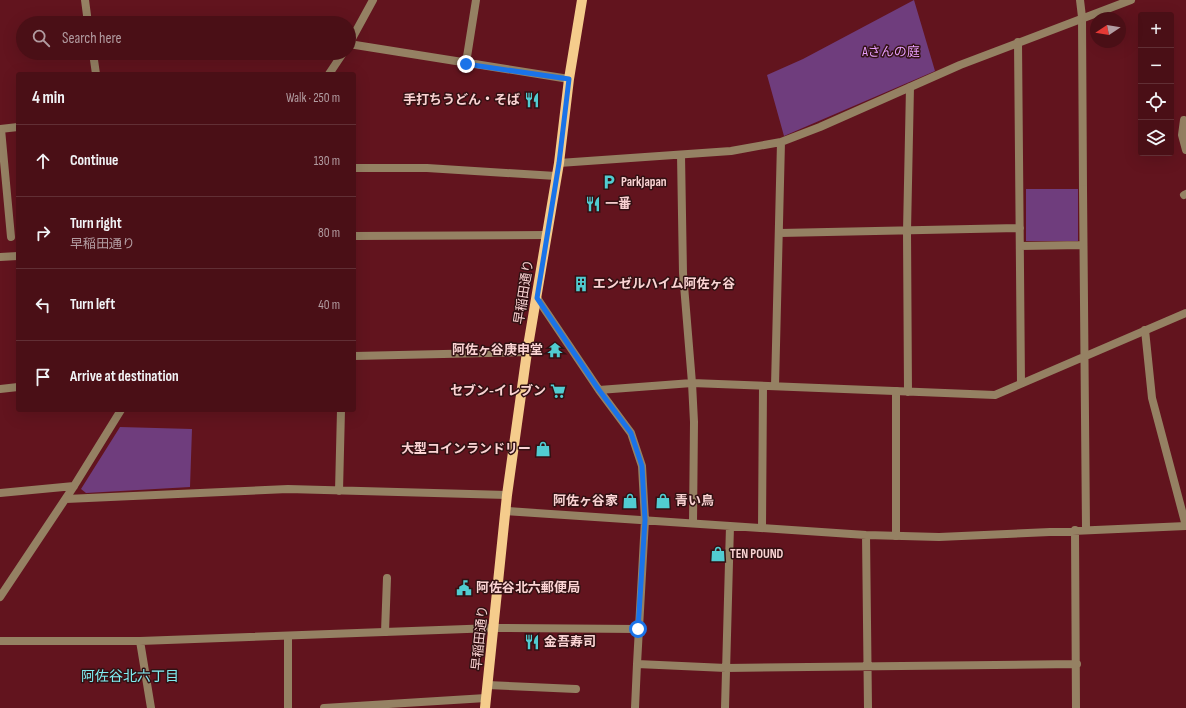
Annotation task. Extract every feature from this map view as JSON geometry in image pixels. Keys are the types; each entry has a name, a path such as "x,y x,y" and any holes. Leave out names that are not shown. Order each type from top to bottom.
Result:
{"main road":[{"name":"早稲田通り","path":"485,708 507,496 527,352 559,163 569,79 582,0"}],"street":[{"path":"84,0 87,16"},
{"path":"356,31 373,0"},
{"path":"466,64 476,0"},
{"path":"1080,0 1082,17 1086,529"},
{"path":"559,163 731,151 781,142 820,128 910,87 1018,42 1082,17 1132,0"},
{"path":"1018,42 1021,384"},
{"path":"356,45 466,64 569,79"},
{"path":"94,60 96,72"},
{"path":"330,72 338,60"},
{"path":"908,392 907,230 910,87"},
{"path":"1184,120 1182,135 1186,150"},
{"path":"11,237 1,129 16,127"},
{"path":"775,386 780,233 781,142"},
{"path":"681,155 683,273 694,422 693,523"},
{"path":"356,168 427,168 556,176"},
{"path":"780,233 1020,228"},
{"path":"356,236 546,235"},
{"path":"1020,246 1083,246"},
{"path":"0,257 16,256"},
{"path":"537,298 599,390 631,433 642,466 645,520 638,629 635,708"},
{"path":"599,390 692,383 995,395 1186,313"},
{"path":"506,511 866,535 938,537 1086,529 1186,526 1152,398 1145,330"},
{"path":"356,356 527,352"},
{"path":"0,389 16,387"},
{"path":"762,528 763,387"},
{"path":"896,391 896,536"},
{"path":"0,597 66,499 120,412"},
{"path":"339,491 341,412"},
{"path":"0,493 74,486"},
{"path":"66,499 288,489 507,496"},
{"path":"725,708 730,526"},
{"path":"1075,530 1077,664 1076,708"},
{"path":"866,535 868,708"},
{"path":"385,632 387,578"},
{"path":"0,641 140,641 494,628 638,629"},
{"path":"288,636 288,708"},
{"path":"140,641 152,708"},
{"path":"637,664 726,668 1077,664"},
{"path":"487,685 576,689"},
{"path":"324,708 486,698"}],"green space":[{"name":"Aさんの庭","path":"914,0 935,71 784,136 767,75 803,59"},
{"path":"1026,189 1078,189 1078,241 1026,241"},
{"path":"120,427 192,429 190,487 86,493 81,489"}],"place":[{"name":"手打ちうどん・そば","path":"532,100"},
{"name":"ParkJapan","path":"609,182"},
{"name":"一番","path":"593,204"},
{"name":"エンゼルハイム阿佐ヶ谷","path":"581,284"},
{"name":"阿佐ヶ谷庚申堂","path":"555,350"},
{"name":"セブン-イレブン","path":"558,391"},
{"name":"大型コインランドリー","path":"543,449"},
{"name":"阿佐ヶ谷家","path":"630,501"},
{"name":"青い鳥","path":"663,501"},
{"name":"TEN POUND","path":"718,554"},
{"name":"阿佐谷北六郵便局","path":"464,588"},
{"name":"金吾寿司","path":"532,642"}],"district":[{"name":"阿佐谷北六丁目","path":"130,676"}],"route":[{"path":"466,64 569,79 559,163 546,235 537,298 599,390 631,433 642,466 645,520 638,629"}]}
